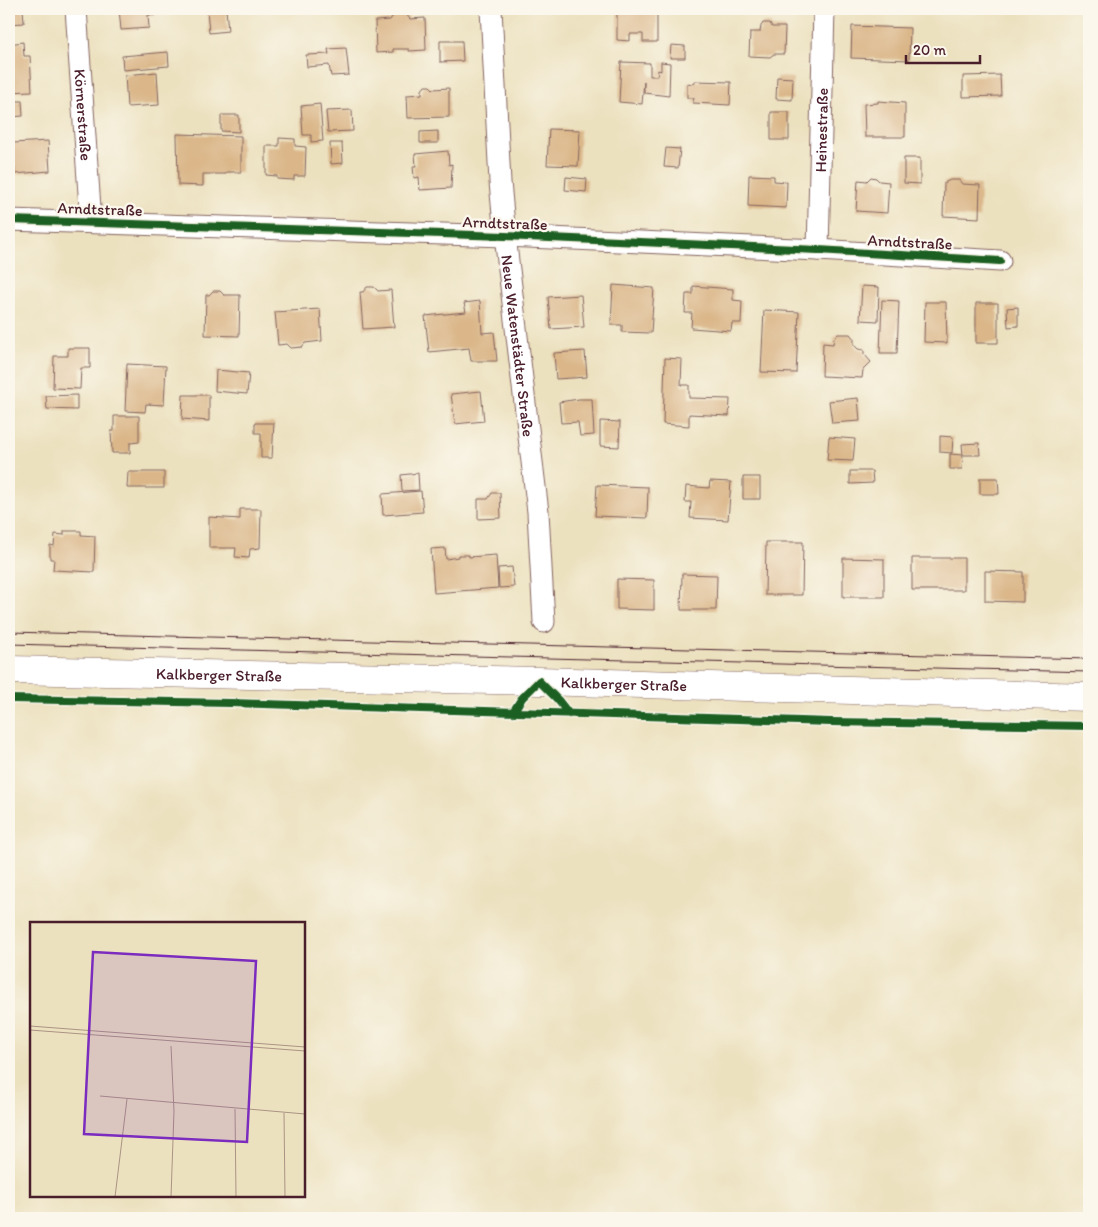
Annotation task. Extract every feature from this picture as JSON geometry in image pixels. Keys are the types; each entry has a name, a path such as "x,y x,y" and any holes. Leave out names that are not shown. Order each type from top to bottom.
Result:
{"main road":[{"name":"Kalkberger Straße","path":"9,670 519,681 1089,697"}],"street":[{"name":"Körnerstraße","path":"76,9 92,222"},
{"name":"Neue Watenstädter Straße","path":"491,9 505,236 538,512 544,622"},
{"name":"Heinestraße","path":"818,250 824,9"},
{"name":"Arndtstraße","path":"9,220 505,236 818,250 1000,261"}],"building":[{"path":"9,9 23,9 24,23 9,24"},
{"path":"119,9 155,9 155,15 148,15 149,28 121,30"},
{"path":"207,9 226,9 228,31 209,33"},
{"path":"617,10 628,10 628,12 657,11 657,42 643,42 643,34 630,34 630,41 617,40"},
{"path":"405,13 410,19 425,18 426,50 409,51 409,49 393,49 393,52 376,53 375,21 390,20 394,14"},
{"path":"763,23 770,23 772,27 785,27 784,54 774,54 770,57 749,56 750,32 760,32"},
{"path":"852,26 910,28 909,60 851,58"},
{"path":"440,41 462,41 463,61 440,62"},
{"path":"23,42 24,56 30,56 32,91 9,92 9,44"},
{"path":"671,45 685,46 685,58 670,58"},
{"path":"346,48 349,75 331,76 329,65 307,67 306,55 329,54 328,49"},
{"path":"168,52 169,66 123,70 122,56"},
{"path":"621,62 650,63 650,76 657,76 658,70 661,71 661,62 670,63 669,96 644,93 644,81 642,104 619,102"},
{"path":"157,72 159,105 127,107 125,75"},
{"path":"1000,75 1001,96 963,97 963,76"},
{"path":"777,77 793,78 792,100 776,99"},
{"path":"694,81 731,82 730,105 693,103 694,98 687,98 687,83 694,84"},
{"path":"425,86 430,86 433,89 449,88 449,117 408,118 407,95 422,94"},
{"path":"9,101 22,101 23,116 9,117"},
{"path":"878,101 905,103 905,137 865,137 864,104 878,103"},
{"path":"320,104 323,141 311,142 311,135 303,135 301,106"},
{"path":"352,110 353,131 328,132 326,111"},
{"path":"771,112 789,112 789,140 771,140"},
{"path":"221,115 239,115 239,132 221,131"},
{"path":"549,129 580,130 578,166 547,165"},
{"path":"438,131 438,143 420,143 420,132"},
{"path":"177,134 241,136 241,172 203,174 203,186 178,185"},
{"path":"279,138 295,139 295,146 306,147 305,176 294,176 294,180 277,179 277,176 266,175 266,146 279,146"},
{"path":"48,141 50,171 15,174 13,143"},
{"path":"330,143 342,143 343,163 331,164"},
{"path":"666,148 680,149 678,168 664,167"},
{"path":"448,151 449,165 452,164 451,188 420,190 419,177 414,178 415,154"},
{"path":"904,158 920,158 920,184 904,183"},
{"path":"749,175 774,176 774,181 787,182 786,208 748,206"},
{"path":"566,177 587,179 586,192 565,190"},
{"path":"871,177 879,181 889,182 887,213 856,211 858,180 867,181"},
{"path":"950,180 959,180 962,184 980,185 979,218 943,216 944,183"},
{"path":"9,251 12,252 11,276 9,275"},
{"path":"613,285 654,288 651,333 622,332 622,325 611,325"},
{"path":"693,286 733,289 733,300 742,301 741,323 732,323 731,331 691,328 692,313 685,313 686,294 693,294"},
{"path":"862,286 879,287 878,321 860,320"},
{"path":"367,287 374,287 378,291 391,290 394,327 363,329 360,292 363,292"},
{"path":"213,291 220,291 224,295 240,295 239,336 205,335 206,295"},
{"path":"581,295 584,327 551,329 548,297"},
{"path":"882,300 899,301 897,353 880,353"},
{"path":"480,301 482,333 494,332 497,361 471,361 469,348 429,352 425,316 466,312 464,303"},
{"path":"925,302 946,302 947,343 924,342"},
{"path":"976,303 998,303 998,343 976,343"},
{"path":"1018,307 1018,326 1008,327 1007,308"},
{"path":"320,309 322,341 305,343 302,347 291,348 287,344 278,345 275,312"},
{"path":"764,310 799,312 796,373 761,372"},
{"path":"838,334 850,334 854,339 854,345 858,349 864,350 864,354 871,362 863,370 862,378 822,376 823,343 833,344 834,338"},
{"path":"68,348 90,348 90,368 81,368 80,389 53,388 54,356 68,356"},
{"path":"585,351 587,377 556,379 554,353"},
{"path":"665,358 682,359 681,385 689,385 689,398 730,399 729,416 689,414 689,426 663,424"},
{"path":"127,364 166,366 164,405 146,404 145,412 125,411"},
{"path":"216,370 249,373 247,394 215,391"},
{"path":"481,391 484,421 455,424 451,394"},
{"path":"77,395 77,410 47,409 46,396"},
{"path":"183,395 209,395 209,421 182,419"},
{"path":"858,398 860,421 832,423 829,401"},
{"path":"592,399 594,435 580,436 578,422 561,423 559,402"},
{"path":"114,416 139,416 139,442 130,443 130,453 112,453 111,431 114,431"},
{"path":"600,421 620,422 619,447 600,446"},
{"path":"255,423 274,423 272,458 261,458 261,433 255,433"},
{"path":"940,436 953,437 952,453 940,452"},
{"path":"829,437 855,439 853,461 827,460"},
{"path":"979,443 980,455 963,455 962,444"},
{"path":"950,454 963,455 962,469 950,469"},
{"path":"850,471 872,471 873,483 850,484"},
{"path":"128,472 164,472 164,488 127,488"},
{"path":"418,473 419,490 402,491 401,475"},
{"path":"743,477 760,477 760,499 743,499"},
{"path":"980,478 998,478 999,494 980,494"},
{"path":"710,481 731,482 728,520 690,518 691,502 685,502 686,486 709,488"},
{"path":"597,485 648,487 647,518 595,516"},
{"path":"421,491 423,512 383,515 382,494"},
{"path":"492,493 500,493 501,518 478,519 478,499 488,499"},
{"path":"240,509 261,509 260,548 250,549 249,558 235,557 236,548 209,548 209,517 240,519"},
{"path":"64,531 81,531 81,535 95,536 94,572 53,570 54,559 50,559 50,545 54,546 55,534 64,535"},
{"path":"766,542 803,542 802,595 765,595"},
{"path":"445,548 446,559 458,557 458,555 469,555 469,557 496,555 498,588 434,593 431,549"},
{"path":"843,558 884,559 884,597 843,597"},
{"path":"912,558 964,558 964,590 912,590"},
{"path":"512,567 514,587 499,588 498,568"},
{"path":"985,571 1023,572 1023,602 985,601"},
{"path":"682,574 717,575 716,610 681,610"},
{"path":"617,579 654,580 654,610 617,609"}],"tram line":[{"path":"9,632 1089,659"},
{"path":"9,644 1089,672"}],"cycle path":[{"path":"9,220 505,236 818,250 1000,261"},
{"path":"513,712 522,698 539,681 569,714"},
{"path":"9,699 231,703 831,722 1089,726"}]}
